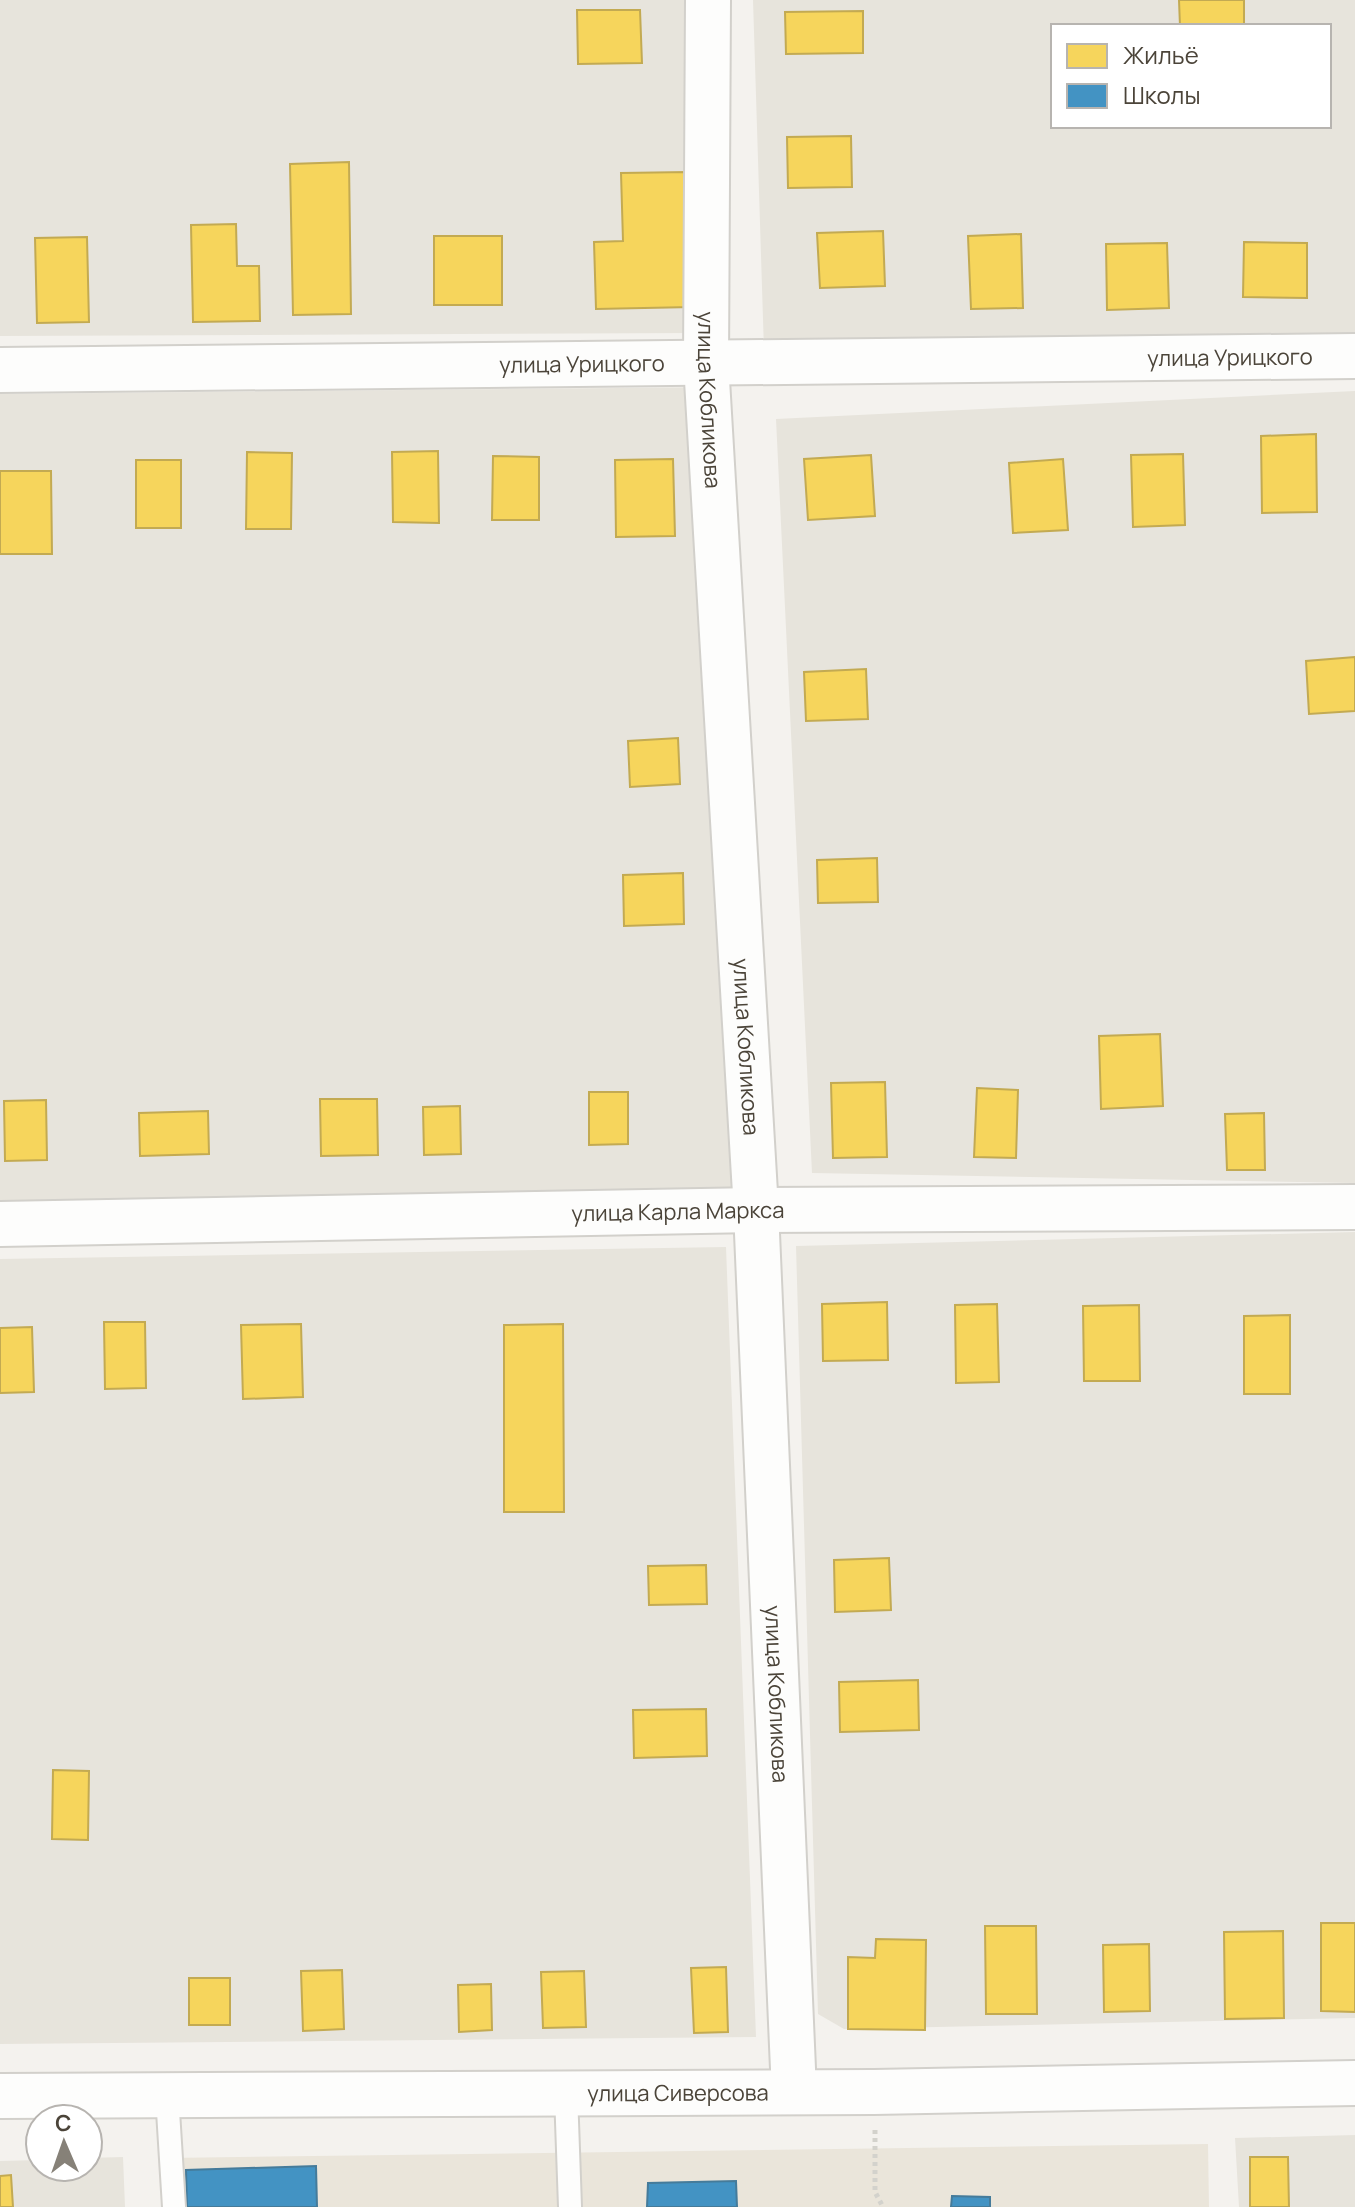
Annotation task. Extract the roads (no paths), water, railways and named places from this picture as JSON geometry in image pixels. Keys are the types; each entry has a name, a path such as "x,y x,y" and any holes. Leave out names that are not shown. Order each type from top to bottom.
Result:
{"street":[{"name":"улица Кобликова","path":"708,0 706,363 756,1210 794,2092"},
{"name":"улица Урицкого","path":"0,370 1355,356"},
{"name":"улица Карла Маркса","path":"0,1224 756,1210 1355,1207"},
{"name":"улица Сиверсова","path":"0,2096 874,2092 1355,2083"}],"lane":[{"path":"566,2093 570,2207"},
{"path":"167,2095 174,2207"}]}
